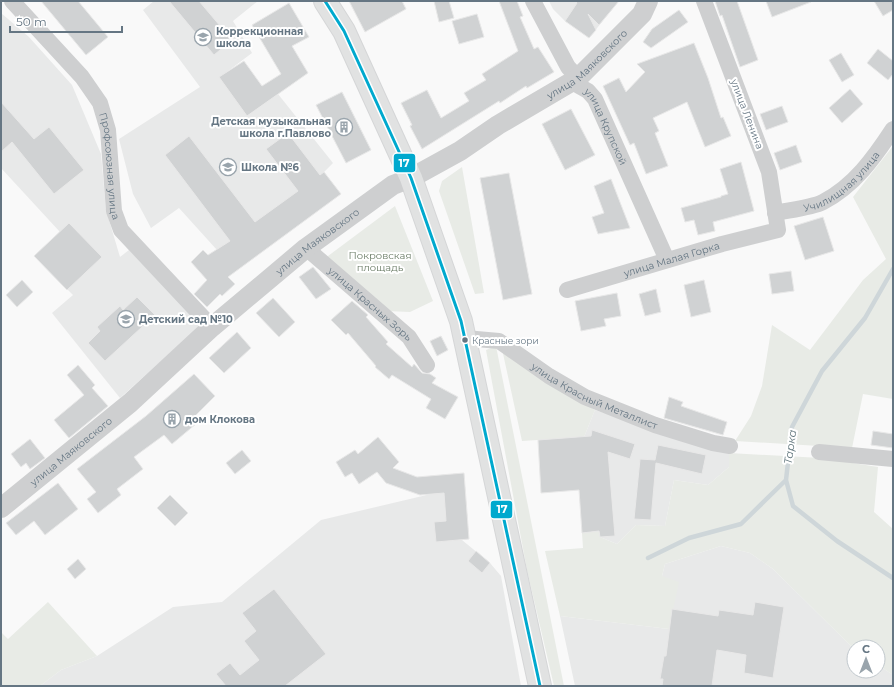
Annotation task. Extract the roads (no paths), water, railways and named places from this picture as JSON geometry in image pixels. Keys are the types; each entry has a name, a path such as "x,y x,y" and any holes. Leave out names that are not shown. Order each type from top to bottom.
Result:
{"main road":[{"path":"325,1 348,38 411,178 460,318 540,686"}],"street":[{"name":"Профсоюзная улица","path":"12,1 82,77 100,103 108,130 114,211 121,230 212,327"},
{"name":"улица Крупской","path":"533,1 568,67 578,78 579,86 588,91 595,99 667,260"},
{"name":"улица Маяковского","path":"1,508 130,402 212,327 306,248 394,185 411,178 460,151 498,125 578,78 642,14 648,1"},
{"name":"улица Ленина","path":"704,1 769,172 778,230"},
{"name":"Училищная улица","path":"775,213 822,203 851,184 893,130"},
{"name":"улица Малая Горка","path":"567,290 667,260 778,230"},
{"name":"улица Красных Зорь","path":"306,248 409,337 427,365"},
{"name":"улица Красный Металлист","path":"465,338 498,341 549,376 585,397 655,425 713,443 730,446"},
{"path":"819,452 893,459"}],"waterway":[{"name":"Тарка","path":"893,269 865,318 822,371 792,427 786,480 793,506 837,541 893,578"},
{"path":"648,558 689,538 741,524 786,480"}],"place":[{"name":"Коррекционная школа","path":"203,37"},
{"name":"Детская музыкальная школа г.Павлово","path":"344,127"},
{"name":"Школа №6","path":"228,167"},
{"name":"Детский сад №10","path":"126,319"},
{"name":"Красные зори","path":"465,340"},
{"name":"дом Клокова","path":"172,419"}],"park label":[{"name":"Покровская площадь","path":"380,260"}]}
